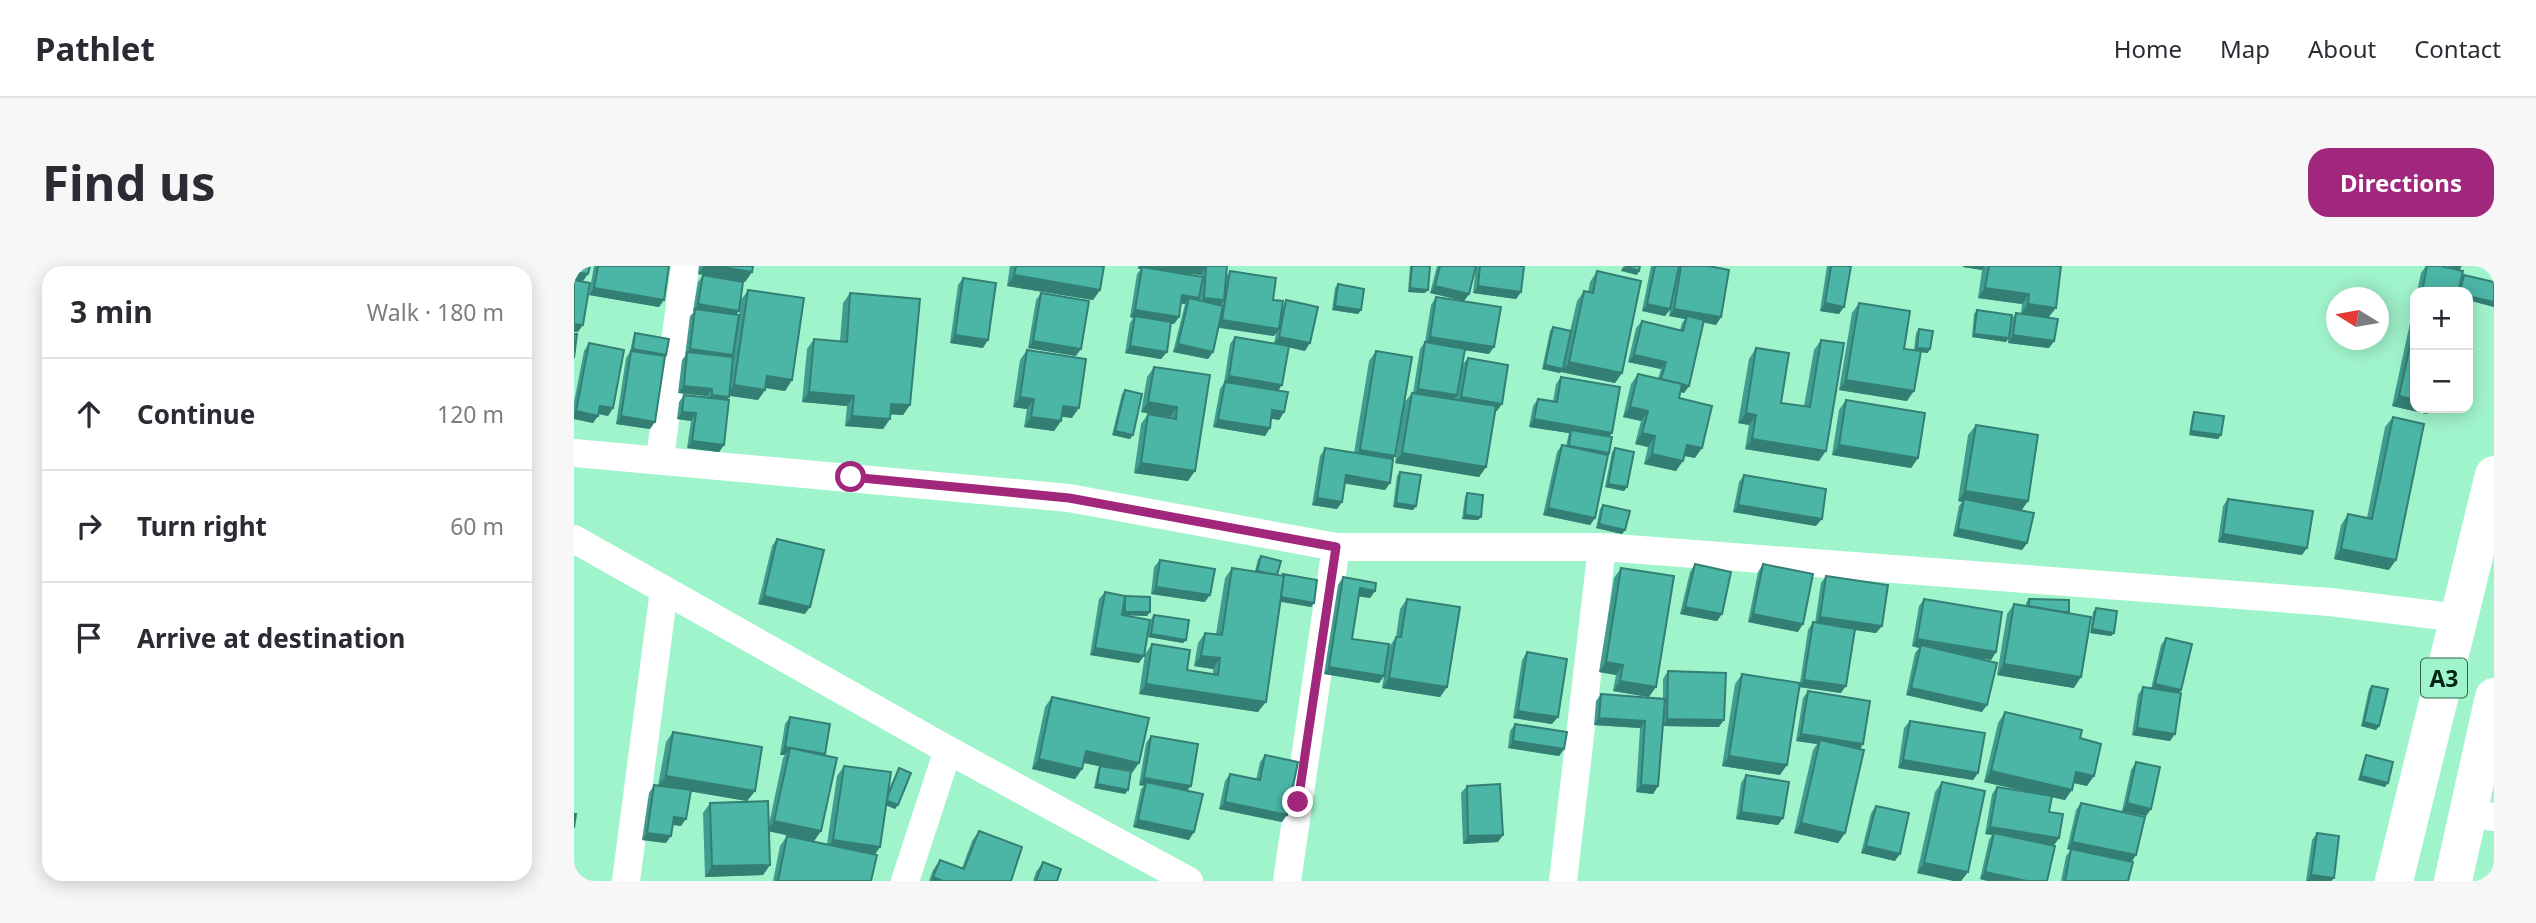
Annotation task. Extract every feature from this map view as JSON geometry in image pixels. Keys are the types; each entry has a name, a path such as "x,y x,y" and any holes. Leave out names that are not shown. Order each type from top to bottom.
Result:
{"highway":[{"name":"A3","path":"2394,881 2494,475"},
{"name":"A3","path":"2453,881 2482,815 2494,697"}],"street":[{"path":"660,459 685,266"},
{"path":"574,453 1069,498 1336,547 1602,547 2330,602 2459,618"},
{"path":"574,539 948,750 1189,881"},
{"path":"1287,881 1336,547"},
{"path":"1563,881 1602,547"},
{"path":"626,881 664,590"},
{"path":"905,881 948,750"}],"building":[{"path":"574,266 590,266 588,274 574,272"},
{"path":"598,266 669,266 664,300 594,288"},
{"path":"716,266 753,266 752,272"},
{"path":"1016,266 1104,266 1100,290 1014,275"},
{"path":"1192,266 1227,266 1224,300 1204,298 1206,267"},
{"path":"1412,266 1430,266 1428,290 1410,288"},
{"path":"1440,266 1476,266 1469,294 1435,286"},
{"path":"1480,266 1524,266 1521,292 1478,286"},
{"path":"1624,266 1640,266 1639,271"},
{"path":"1655,266 1679,266 1670,309 1647,304"},
{"path":"1681,266 1709,266 1729,270 1721,317 1674,309"},
{"path":"1831,266 1851,266 1844,307 1825,303"},
{"path":"1989,266 2061,266 2056,308 2028,304 2029,294 1985,288"},
{"path":"2427,266 2463,271 2459,287 2423,287"},
{"path":"1142,267 1203,277 1199,298 1182,295 1179,317 1135,310"},
{"path":"1230,271 1276,278 1273,300 1283,301 1279,329 1222,320"},
{"path":"1597,271 1641,281 1622,373 1569,362 1584,291 1593,293"},
{"path":"703,275 743,282 739,311 698,304"},
{"path":"2464,275 2494,282 2494,302 2473,297 2473,287 2461,287"},
{"path":"963,278 996,283 988,340 955,335"},
{"path":"574,280 590,283 583,325 574,324"},
{"path":"1338,284 1364,289 1361,310 1335,306"},
{"path":"748,290 804,298 792,380 767,376 765,390 734,385"},
{"path":"850,293 920,299 910,405 891,404 890,419 852,416 854,396 809,392 814,339 847,342"},
{"path":"1041,293 1089,301 1081,349 1033,341"},
{"path":"1436,297 1501,307 1494,347 1430,337"},
{"path":"1189,298 1223,306 1213,352 1178,344"},
{"path":"1286,300 1318,307 1310,343 1279,337"},
{"path":"1859,303 1910,311 1904,349 1921,351 1914,391 1846,380"},
{"path":"695,309 739,315 733,355 690,349"},
{"path":"1977,310 2012,315 2009,338 1974,334"},
{"path":"2016,313 2058,319 2054,341 2013,335"},
{"path":"1135,316 1171,322 1167,352 1130,346"},
{"path":"1687,316 1704,320 1689,386 1661,379 1666,362 1634,355 1642,321 1683,331"},
{"path":"1553,327 1571,331 1563,369 1545,365"},
{"path":"1919,329 1933,331 1930,349 1917,348"},
{"path":"635,333 669,339 666,355 633,349"},
{"path":"574,334 577,334 574,358"},
{"path":"1235,337 1289,346 1282,385 1229,376"},
{"path":"1821,340 1844,343 1826,451 1752,439 1756,415 1746,413 1756,348 1789,353 1781,403 1810,407"},
{"path":"1425,342 1465,349 1457,395 1418,389"},
{"path":"589,343 624,350 613,408 600,406 598,416 576,411"},
{"path":"2410,346 2410,399 2399,396"},
{"path":"1027,350 1086,359 1079,408 1063,406 1061,421 1031,417 1034,399 1020,397"},
{"path":"631,351 665,356 655,422 621,416"},
{"path":"1376,351 1412,357 1395,456 1360,450"},
{"path":"687,352 733,357 729,397 712,395 712,389 684,386"},
{"path":"1468,358 1508,365 1502,404 1461,397"},
{"path":"1154,367 1210,375 1195,471 1141,463 1148,414 1176,419 1177,407 1148,402"},
{"path":"1638,374 1682,384 1679,398 1712,406 1702,448 1687,445 1683,461 1652,454 1655,436 1642,433 1648,411 1630,407"},
{"path":"1561,377 1620,387 1612,433 1534,419 1538,399 1557,402"},
{"path":"1225,382 1288,392 1284,412 1272,410 1270,428 1218,420"},
{"path":"1125,390 1142,394 1133,435 1115,431"},
{"path":"1412,393 1496,406 1486,467 1402,453"},
{"path":"684,395 729,400 724,445 692,441 696,413 682,412"},
{"path":"1846,400 1925,413 1918,458 1839,445"},
{"path":"2194,412 2224,416 2221,435 2191,431"},
{"path":"2393,417 2424,424 2396,560 2341,549 2348,514 2372,519"},
{"path":"1976,425 2038,435 2028,501 1965,491"},
{"path":"1571,430 1612,437 1609,453 1569,446"},
{"path":"1562,445 1608,455 1595,518 1548,508"},
{"path":"1325,448 1393,459 1390,483 1346,475 1342,502 1317,498"},
{"path":"1615,448 1634,452 1627,487 1608,484"},
{"path":"1400,472 1421,475 1416,506 1396,503"},
{"path":"1744,475 1826,489 1822,519 1738,505"},
{"path":"1467,493 1483,495 1481,517 1465,515"},
{"path":"1964,499 2034,513 2027,543 1958,529"},
{"path":"2228,499 2313,511 2307,548 2223,534"},
{"path":"1603,505 1630,511 1625,530 1599,524"},
{"path":"777,539 824,550 810,607 764,596"},
{"path":"1261,556 1281,561 1277,575 1257,571"},
{"path":"1160,560 1215,569 1210,595 1156,587"},
{"path":"1695,564 1731,572 1722,614 1685,607"},
{"path":"1763,564 1813,574 1803,624 1753,614"},
{"path":"1232,568 1284,576 1266,702 1146,684 1152,644 1190,650 1187,670 1218,675 1220,658 1201,656 1205,633 1222,635"},
{"path":"1621,568 1674,576 1656,687 1620,681 1623,665 1606,662"},
{"path":"1283,574 1317,580 1314,603 1281,597"},
{"path":"1826,576 1888,585 1882,626 1820,617"},
{"path":"1343,577 1376,583 1375,591 1360,588 1352,639 1389,644 1384,676 1329,667"},
{"path":"1105,592 1125,596 1122,615 1150,620 1144,656 1095,648"},
{"path":"1125,596 1150,597 1150,612 1125,612"},
{"path":"1407,599 1460,607 1447,687 1389,678 1396,637 1401,637"},
{"path":"1924,599 2002,612 1996,652 1917,639"},
{"path":"2029,599 2069,600 2069,612 2029,606"},
{"path":"2014,604 2091,617 2081,677 2004,664"},
{"path":"2096,608 2117,611 2114,633 2092,629"},
{"path":"1154,615 1189,620 1186,640 1151,634"},
{"path":"1813,622 1855,629 1846,686 1804,680"},
{"path":"2166,638 2192,644 2181,690 2155,684"},
{"path":"1921,645 1997,663 1987,705 1911,688"},
{"path":"1527,652 1567,659 1558,717 1518,711"},
{"path":"1668,671 1726,673 1724,720 1667,719"},
{"path":"1742,674 1800,683 1787,765 1729,756"},
{"path":"2372,686 2388,689 2379,726 2364,722"},
{"path":"2143,687 2181,693 2175,734 2137,728"},
{"path":"1808,691 1870,701 1863,744 1801,734"},
{"path":"1601,694 1665,699 1658,786 1641,785 1645,721 1599,718"},
{"path":"1052,697 1149,718 1139,763 1086,751 1082,769 1039,759"},
{"path":"2005,712 2082,730 2080,738 2101,744 2094,776 2076,772 2072,790 1991,771"},
{"path":"790,717 830,724 825,754 785,747"},
{"path":"1910,721 1985,733 1978,773 1903,760"},
{"path":"1515,724 1567,732 1564,749 1513,741"},
{"path":"673,732 762,747 755,791 666,776"},
{"path":"1151,736 1198,744 1191,786 1144,778"},
{"path":"1820,740 1864,750 1845,833 1801,823"},
{"path":"790,748 837,758 821,831 774,821"},
{"path":"1265,755 1298,762 1287,815 1225,802 1230,774 1260,780"},
{"path":"2366,755 2393,762 2388,783 2361,776"},
{"path":"2136,762 2160,767 2151,809 2127,803"},
{"path":"844,766 891,772 880,847 833,840"},
{"path":"1100,766 1131,771 1128,790 1097,784"},
{"path":"899,768 911,773 898,805 887,801"},
{"path":"1746,775 1789,782 1783,818 1741,812"},
{"path":"1146,782 1203,794 1194,832 1138,820"},
{"path":"1942,782 1985,791 1968,872 1924,863"},
{"path":"1500,784 1503,835 1468,836 1467,786"},
{"path":"654,785 691,790 686,819 674,817 671,836 647,833"},
{"path":"1997,787 2052,796 2049,812 2063,814 2059,838 1990,827"},
{"path":"768,801 770,865 712,866 710,803"},
{"path":"2081,803 2145,817 2136,855 2072,842"},
{"path":"1876,806 1909,813 1900,854 1866,846"},
{"path":"979,831 1022,847 1011,881 943,881 933,877 940,860 964,869"},
{"path":"1994,833 2055,846 2047,881 2027,881 1985,872"},
{"path":"2317,833 2339,836 2334,878 2311,875"},
{"path":"787,836 877,855 871,881 778,881"},
{"path":"2071,849 2133,862 2128,881 2065,881"},
{"path":"1043,862 1061,869 1057,881 1036,881"}],"route":[{"path":"851,477 1069,498 1336,547 1298,802"}]}
